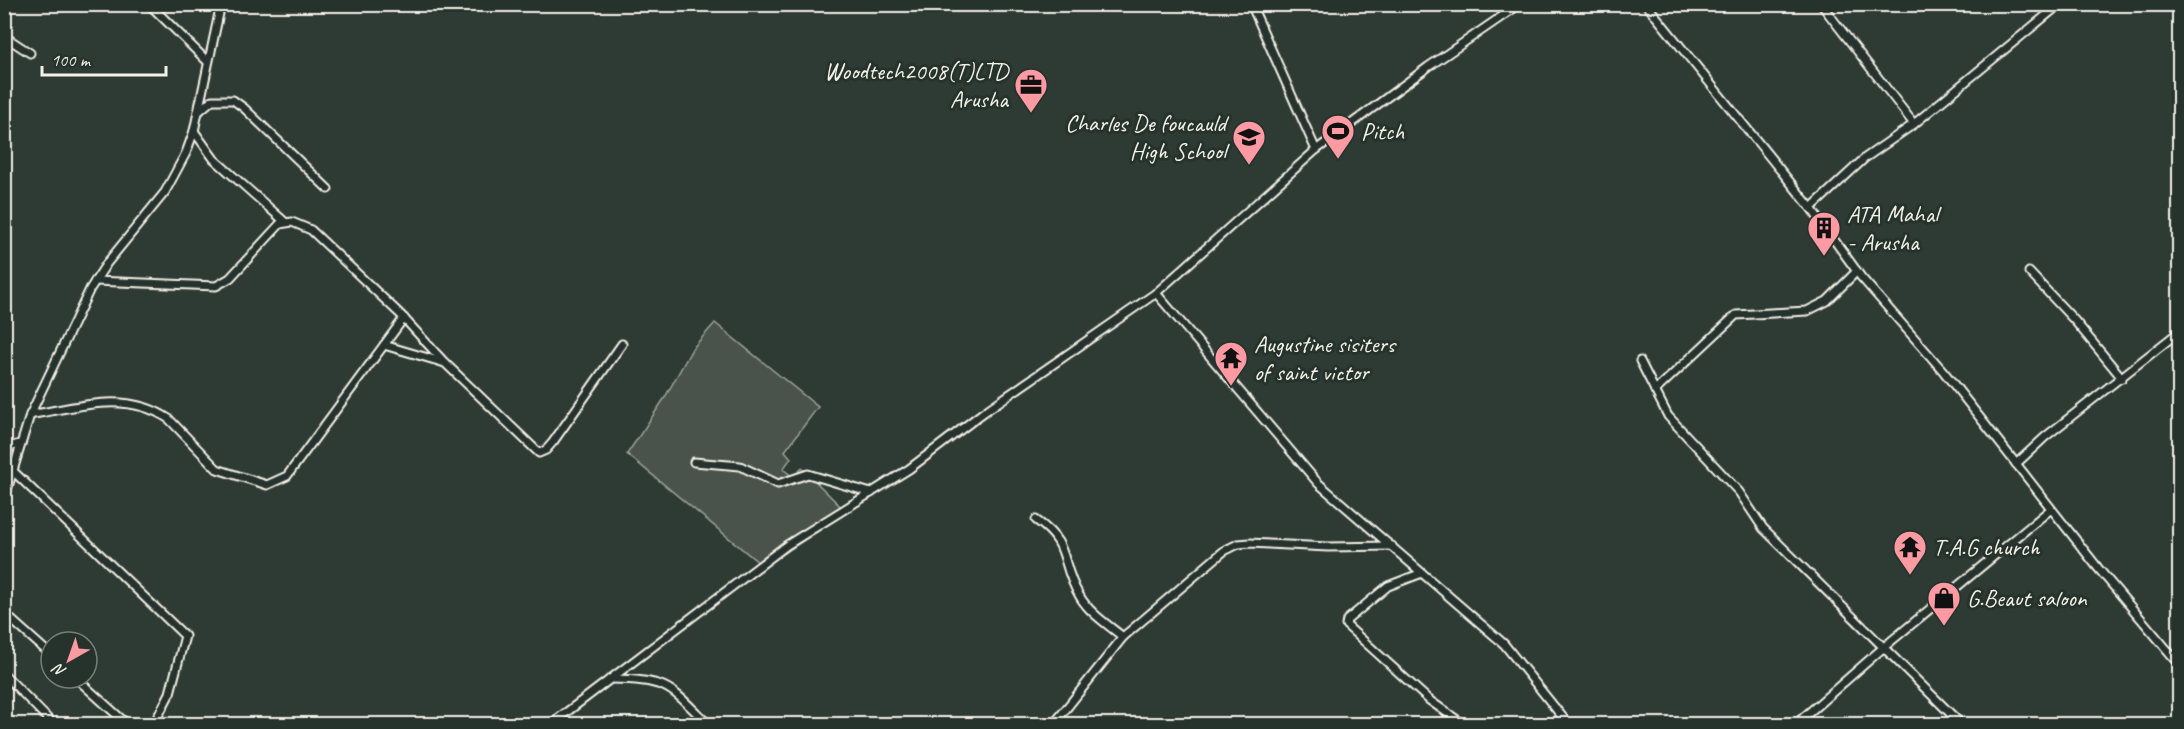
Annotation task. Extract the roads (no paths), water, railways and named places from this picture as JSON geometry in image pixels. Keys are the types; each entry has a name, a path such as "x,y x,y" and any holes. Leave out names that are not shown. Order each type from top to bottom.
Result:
{"street":[{"path":"149,4 207,61"},
{"path":"4,500 30,416 95,281 165,192 186,153 194,131 207,61 221,4"},
{"path":"1251,4 1316,150"},
{"path":"551,724 787,545 909,469 984,412 1156,293 1316,150 1428,67 1520,4"},
{"path":"1646,4 1811,208 1857,271 1944,372 2051,509 2180,665"},
{"path":"1821,4 1914,124"},
{"path":"1811,208 1865,158 1914,124 2060,4"},
{"path":"4,36 30,53"},
{"path":"198,112 213,100 233,100 263,125 328,189"},
{"path":"194,131 214,159 285,222"},
{"path":"95,281 216,286 230,278 280,224 300,223 311,230 404,318 445,363 532,448 543,452 553,442 622,344"},
{"path":"1655,391 1736,315 1807,311 1827,301 1857,271"},
{"path":"2029,272 2075,321 2122,378"},
{"path":"1156,293 1318,483 1461,604 1504,644 1568,724"},
{"path":"30,416 118,400 160,413 169,419 217,469 267,486 272,485 287,476 404,318"},
{"path":"2016,464 2045,437 2180,331"},
{"path":"384,345 445,363"},
{"path":"1640,362 1668,416 1740,492 1768,533 1961,724"},
{"path":"4,448 20,444"},
{"path":"694,462 740,466 778,484 814,475 871,492"},
{"path":"13,471 185,636 170,693 154,724"},
{"path":"1797,724 1884,647 2051,509"},
{"path":"1036,520 1059,539 1071,579 1088,608 1123,637"},
{"path":"1054,724 1123,637 1224,551 1238,544 1392,546"},
{"path":"1422,573 1388,586 1346,623 1384,662 1463,724"},
{"path":"4,613 39,644"},
{"path":"4,674 53,724"},
{"path":"610,679 658,682 680,697 708,724"},
{"path":"89,690 127,724"}],"place":[{"name":"Woodtech2008(T)LTD Arusha","path":"1031,114"},
{"name":"Pitch","path":"1338,160"},
{"name":"Charles De foucauld High School","path":"1249,166"},
{"name":"ATA Mahal - Arusha","path":"1824,257"},
{"name":"Augustine sisiters of saint victor","path":"1231,387"},
{"name":"T.A.G church","path":"1910,576"},
{"name":"G.Beaut saloon","path":"1944,627"}]}
